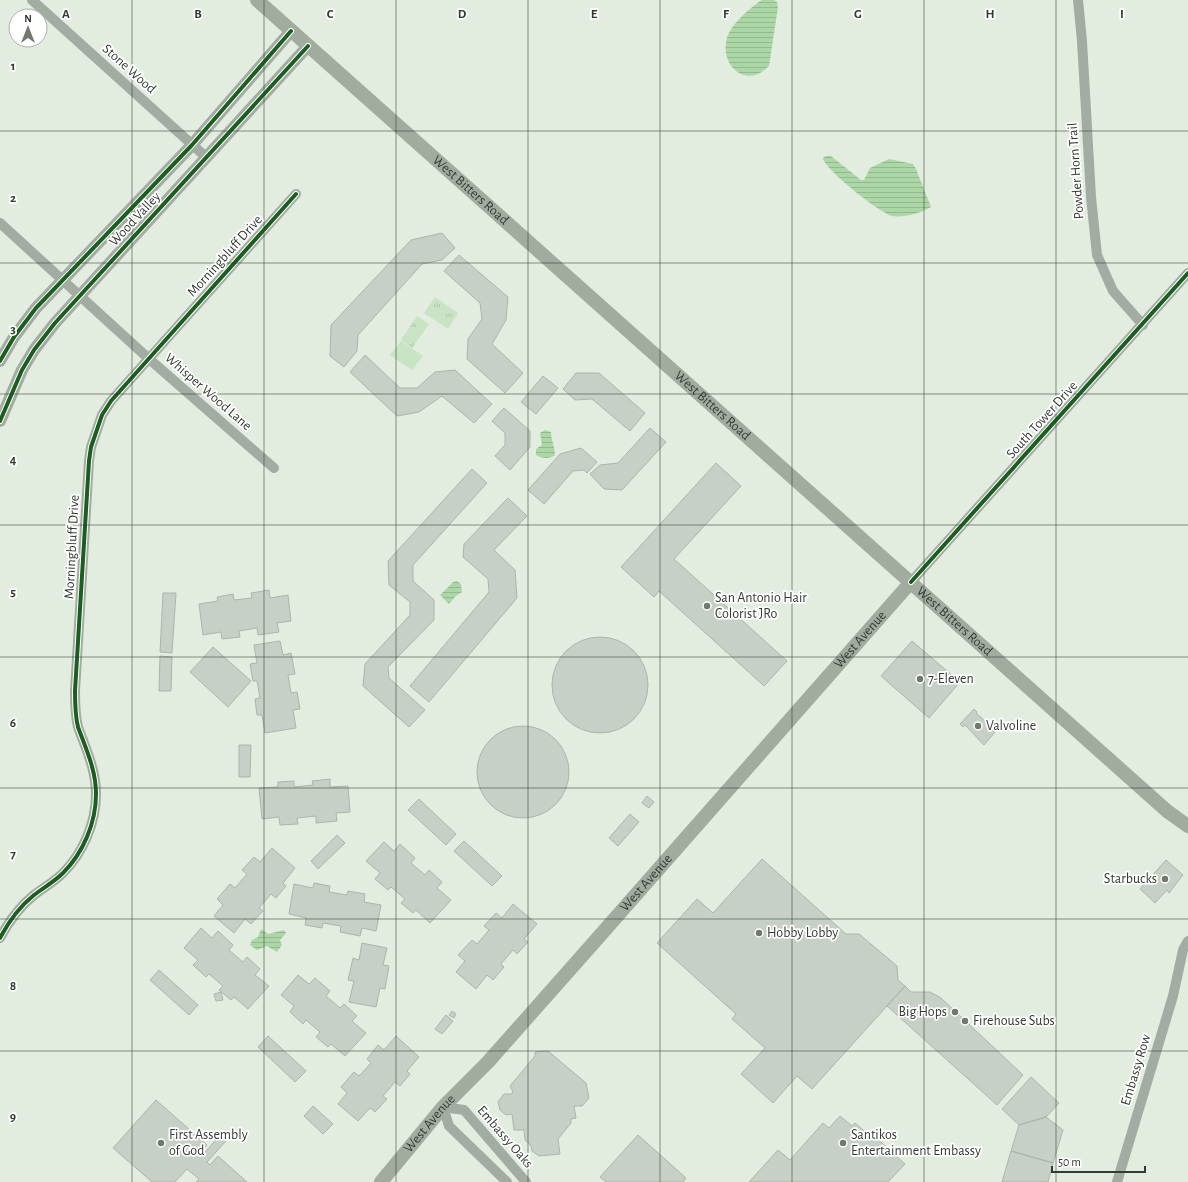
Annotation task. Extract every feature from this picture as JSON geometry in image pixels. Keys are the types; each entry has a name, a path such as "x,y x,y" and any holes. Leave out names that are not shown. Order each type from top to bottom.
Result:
{"main road":[{"name":"West Bitters Road","path":"257,0 1167,811 1188,826"},
{"name":"West Avenue","path":"381,1182 443,1107 488,1062 911,582"},
{"name":"West Bitters Road","path":"1167,811 1188,837"}],"street":[{"name":"Stone Wood","path":"32,0 207,158"},
{"name":"Powder Horn Trail","path":"1078,0 1082,41 1091,197 1097,255 1113,291 1143,325"},
{"name":"Wood Valley","path":"0,361 14,337 62,280 192,145 291,31"},
{"name":"Wood Valley","path":"0,421 22,370 34,350 79,296 308,46"},
{"name":"Morningbluff Drive","path":"0,938 9,922 24,904 63,873 78,855 88,834 93,817 95,782 90,756 78,726 75,703 89,461 91,447 102,415 111,401 148,358 296,194"},
{"name":"Whisper Wood Lane","path":"0,223 148,358 274,468"},
{"name":"South Tower Drive","path":"911,582 1143,325 1188,273"},
{"name":"Embassy Row","path":"1117,1182 1184,964 1183,950 1188,941"},
{"name":"Embassy Oaks","path":"507,1182 449,1126 443,1107 464,1110 526,1182"}],"green space":[{"path":"435,297 458,313 448,329 424,313"},
{"path":"417,316 429,324 412,348 401,340"},
{"path":"401,341 423,356 412,370 390,355"}],"shaded area":[{"path":"762,0 774,0 777,2 778,7 769,66 761,73 752,76 744,75 737,72 727,58 727,38 732,27"},
{"path":"826,156 831,156 861,180 864,180 870,168 889,159 913,164 931,207 906,216 892,216 876,207 842,180 826,164 823,158"},
{"path":"545,430 551,432 555,452 555,455 548,458 543,458 536,455 536,449 542,445 540,433"},
{"path":"457,581 461,584 462,592 449,604 440,595 453,582"},
{"path":"261,929 268,934 284,930 286,933 280,940 282,945 277,952 267,946 257,950 250,945 252,940 258,937"}],"building":[{"path":"442,233 455,248 442,260 422,264 358,335 357,351 344,367 330,356 331,325 411,240"},
{"path":"459,255 508,297 506,320 492,344 523,373 505,393 467,359 468,339 482,319 480,303 444,271"},
{"path":"365,355 400,388 417,388 435,372 455,370 492,404 474,423 442,396 419,412 397,416 350,372"},
{"path":"576,373 599,373 645,413 630,431 592,399 575,400 563,389"},
{"path":"543,376 558,388 536,414 521,402"},
{"path":"504,408 530,431 530,447 510,470 495,456 505,445 505,433 492,421"},
{"path":"650,428 666,442 622,490 604,489 590,474 600,465 618,463"},
{"path":"581,448 597,462 587,473 584,470 573,471 544,504 528,490 560,454"},
{"path":"716,463 741,486 674,559 787,661 764,686 659,591 654,597 621,567"},
{"path":"472,469 487,483 413,565 413,581 434,600 434,620 388,667 389,678 425,710 409,727 363,686 365,664 410,615 410,602 389,585 388,561"},
{"path":"508,498 527,516 494,550 515,570 517,598 429,702 410,686 489,592 488,579 463,557 464,544"},
{"path":"269,590 270,598 288,595 291,621 277,623 279,632 258,635 257,628 239,631 240,637 222,639 221,632 203,635 199,604 218,601 217,597 233,594 234,600 252,598 251,593"},
{"path":"163,593 176,593 172,653 160,652"},
{"path":"600,637 619,640 634,651 645,666 648,685 645,704 634,719 619,730 600,733 581,730 566,719 555,704 552,685 555,666 566,651 581,640"},
{"path":"280,641 283,655 291,653 295,674 288,675 291,693 297,692 300,709 293,710 296,728 265,733 262,715 257,715 255,699 260,698 257,681 253,681 250,664 257,663 254,645"},
{"name":"7-Eleven","path":"912,641 960,682 929,718 881,676"},
{"path":"213,647 251,681 228,707 190,672"},
{"path":"160,656 172,657 171,691 159,691"},
{"name":"Valvoline","path":"974,709 977,712 976,713 996,731 984,745 965,725 963,727 960,724"},
{"path":"514,726 532,726 549,733 562,746 569,763 569,781 562,798 549,811 532,818 514,818 497,811 484,798 477,781 477,763 484,746 497,733"},
{"path":"239,745 251,745 250,777 239,777"},
{"path":"330,779 330,787 348,786 350,812 336,813 337,821 316,823 316,816 297,818 298,824 280,825 279,817 262,819 259,788 278,787 278,782 294,781 294,787 313,785 312,781"},
{"path":"647,796 654,802 649,808 642,803"},
{"path":"419,799 456,834 446,845 408,810"},
{"path":"630,814 639,822 618,846 609,838"},
{"path":"337,835 345,843 318,869 311,861"},
{"path":"464,841 502,876 492,886 454,851"},
{"path":"384,842 394,851 400,844 415,858 411,863 425,875 429,870 442,882 437,888 451,900 430,923 416,910 413,913 401,903 405,899 391,887 388,890 375,879 380,873 366,861"},
{"path":"272,848 295,868 283,883 286,886 276,898 271,894 259,908 263,911 251,924 245,919 234,933 214,916 223,905 217,899 230,884 235,888 247,874 242,870 254,857 260,862"},
{"path":"762,859 846,934 859,934 897,966 898,980 905,986 812,1089 797,1076 773,1103 741,1074 765,1048 732,1019 736,1014 657,943 697,899 713,913"},
{"name":"Starbucks","path":"1166,860 1183,875 1169,893 1167,890 1155,903 1140,889"},
{"path":"314,883 330,886 329,892 347,895 348,891 365,894 364,902 381,905 376,931 362,928 360,936 340,932 341,926 323,923 322,928 305,925 306,918 289,914 294,884 313,888"},
{"path":"513,904 537,924 524,939 528,942 517,954 513,950 501,964 504,967 493,980 487,975 476,989 456,972 465,961 458,955 472,940 477,944 489,930 484,926 496,913 502,918"},
{"path":"201,928 212,938 218,931 233,945 229,950 243,962 247,957 260,969 255,975 269,986 248,1009 234,997 231,1000 219,990 223,986 209,974 206,977 193,965 198,960 184,948"},
{"path":"362,943 387,948 383,965 389,966 385,989 380,988 376,1007 349,1002 354,981 348,980 353,958 359,960"},
{"path":"159,970 198,1005 189,1015 150,980"},
{"path":"298,975 309,984 315,978 330,991 326,996 340,1008 344,1004 357,1016 352,1021 366,1033 345,1056 331,1044 328,1047 316,1037 320,1032 306,1020 303,1024 290,1012 294,1006 281,995"},
{"path":"905,986 911,992 930,992 941,998 1023,1075 997,1105 887,1006"},
{"path":"221,992 223,1000 216,1001 214,994"},
{"path":"452,1011 456,1014 454,1018 449,1015"},
{"path":"446,1015 453,1021 442,1034 435,1029"},
{"path":"268,1036 306,1071 295,1082 258,1047"},
{"path":"396,1036 419,1057 407,1071 410,1074 400,1086 395,1082 383,1096 387,1099 375,1112 370,1108 358,1121 338,1104 347,1093 341,1087 354,1072 359,1076 371,1063 367,1059 378,1045 384,1050"},
{"path":"548,1051 586,1083 589,1098 582,1106 574,1106 576,1118 571,1119 571,1123 558,1139 560,1154 539,1156 532,1151 531,1146 525,1140 524,1130 514,1130 512,1114 506,1115 500,1110 498,1102 504,1094 511,1094 513,1092 510,1086 535,1056 535,1052"},
{"path":"1031,1077 1059,1103 1046,1117 1019,1125 1002,1109"},
{"name":"First Assembly of God","path":"156,1100 207,1145 198,1155 202,1156 220,1135 226,1141 207,1162 210,1165 218,1156 247,1182 196,1182 199,1179 187,1169 175,1182 152,1182 113,1148"},
{"path":"313,1106 333,1124 323,1134 304,1116"},
{"name":"Santikos Entertainment Embassy","path":"840,1116 852,1126 855,1123 870,1136 872,1134 905,1164 888,1182 749,1182 778,1150 790,1160 823,1123 829,1128"},
{"path":"1046,1117 1063,1130 1053,1163 1011,1151 1019,1125"},
{"path":"638,1135 686,1178 683,1182 606,1182 600,1177"},
{"path":"1011,1151 1053,1163 1048,1182 1002,1182"}],"cycle path":[{"path":"0,361 14,337 36,308 192,145 291,31"},
{"path":"0,421 22,370 34,350 55,323 308,46"},
{"path":"0,938 19,909 34,895 60,876 77,856 87,837 94,816 96,785 90,760 78,727 75,691 89,461 91,447 102,415 111,401 296,194"},
{"path":"911,582 1188,273"}],"place":[{"name":"San Antonio Hair Colorist JRo","path":"707,606"},
{"name":"7-Eleven","path":"920,679"},
{"name":"Valvoline","path":"978,726"},
{"name":"Starbucks","path":"1165,879"},
{"name":"Hobby Lobby","path":"759,933"},
{"name":"Big Hops","path":"955,1012"},
{"name":"Firehouse Subs","path":"965,1021"},
{"name":"First Assembly of God","path":"161,1143"},
{"name":"Santikos Entertainment Embassy","path":"843,1143"}]}
